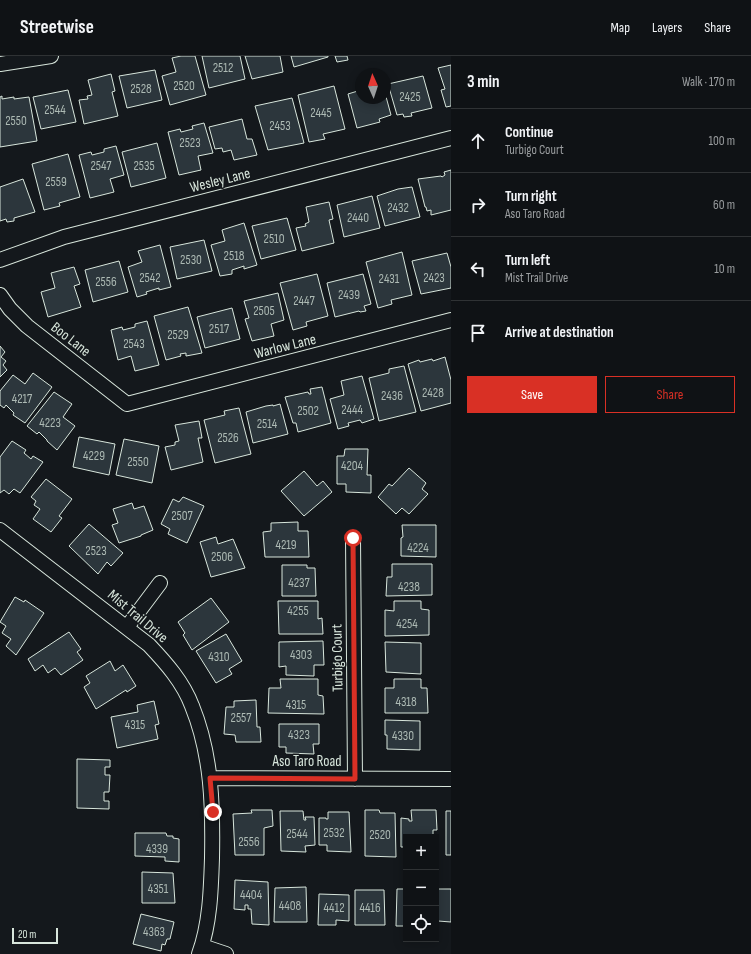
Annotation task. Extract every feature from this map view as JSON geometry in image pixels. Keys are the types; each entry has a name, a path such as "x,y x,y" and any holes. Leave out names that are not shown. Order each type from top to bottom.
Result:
{"street":[{"path":"0,64 51,56"},
{"name":"Wesley Lane","path":"0,260 64,237 451,138"},
{"name":"Boo Lane","path":"0,295 10,309 27,326 127,404"},
{"name":"Warlow Lane","path":"127,404 451,320"},
{"name":"Mist Trail Drive","path":"0,530 149,645 166,663 180,682 192,706 201,733 210,778 213,812 211,890 207,926 201,950"},
{"name":"Turbigo Court","path":"353,538 355,779"},
{"path":"127,627 160,583"},
{"name":"Aso Taro Road","path":"210,778 451,779"},
{"path":"201,950 226,954"}],"building":[{"path":"181,56 195,56 206,95 170,105 162,76 176,72 172,58"},
{"path":"202,56 240,56 245,79 209,88"},
{"path":"245,56 280,56 283,72 252,79"},
{"path":"291,56 328,56 328,57 294,67"},
{"path":"335,56 347,56 348,60 337,62"},
{"path":"451,65 451,106 446,107 441,90 445,89 438,68"},
{"path":"155,70 162,100 127,108 119,76"},
{"path":"111,74 115,91 112,92 118,116 84,124 79,100 88,99 87,96 92,95 88,80"},
{"path":"423,76 432,108 411,113 412,116 404,117 403,114 397,115 391,94 391,83"},
{"path":"334,86 345,129 323,134 325,139 309,142 298,95"},
{"path":"68,90 76,122 41,129 33,97"},
{"path":"355,92 355,104 388,104 391,115 379,119 380,122 357,128 348,94"},
{"path":"2,96 2,99 29,97 37,141 0,147 0,97"},
{"path":"292,98 304,143 268,150 255,106"},
{"path":"242,119 247,139 252,139 257,155 234,160 231,150 223,152 222,148 215,149 209,127"},
{"path":"204,123 213,153 198,156 201,170 179,175 168,132 180,129 181,132 193,129 192,126"},
{"path":"157,143 166,178 131,187 122,152"},
{"path":"116,146 124,175 110,179 114,192 90,198 79,155 91,152 92,155 104,152 104,149"},
{"path":"68,154 80,197 59,203 60,206 44,210 32,164"},
{"path":"451,170 451,210 431,215 431,210 427,211 425,207 418,179 442,177 445,175 444,172"},
{"path":"23,179 35,212 14,218 14,221 7,222 6,219 0,221 0,187"},
{"path":"412,187 420,217 385,226 377,196 398,189"},
{"path":"372,196 380,228 344,237 337,205"},
{"path":"329,202 333,219 329,220 334,243 302,251 296,228 306,226 305,224 309,222 306,207"},
{"path":"287,218 296,250 261,259 252,226"},
{"path":"244,223 257,265 244,269 244,266 232,270 232,274 220,276 211,245 225,241 222,230"},
{"path":"204,240 212,271 177,279 170,247"},
{"path":"160,245 171,287 159,290 159,288 146,292 147,294 137,297 128,267 142,262 138,251"},
{"path":"402,252 412,295 391,300 392,304 378,308 366,262"},
{"path":"447,253 451,267 451,288 421,294 412,261"},
{"path":"119,261 128,292 93,302 85,270"},
{"path":"74,267 80,284 74,286 81,307 48,317 41,292 55,288 51,273"},
{"path":"317,274 328,316 306,322 307,326 293,330 280,283"},
{"path":"363,274 371,304 364,306 366,311 359,311 335,317 327,283"},
{"path":"278,293 284,320 271,324 274,336 252,341 245,319 249,318 244,301"},
{"path":"188,307 202,353 186,356 186,353 180,354 181,356 166,360 154,316"},
{"path":"232,308 240,339 205,348 197,317"},
{"path":"147,321 159,365 135,371 131,356 118,360 111,330 122,327 123,330 135,327 135,324"},
{"path":"0,346 5,352 1,357 6,361 3,365 7,370 0,377"},
{"path":"445,357 451,380 451,403 421,411 408,364 419,360 420,362 432,359 433,361"},
{"path":"404,366 416,412 379,421 369,378 389,373 389,369"},
{"path":"33,373 52,387 25,423 13,415 14,413 6,405 4,408 0,405 0,391 13,375 25,384"},
{"path":"362,376 374,419 362,423 360,420 348,423 349,426 338,429 330,399 344,395 341,381"},
{"path":"322,387 331,423 298,432 296,423 293,423 285,397 308,392 311,394 310,389"},
{"path":"54,392 72,404 63,417 75,426 57,450 39,432 37,434 27,426"},
{"path":"280,404 288,434 253,443 246,412 266,406"},
{"path":"239,408 251,454 215,463 204,420 225,415 224,411"},
{"path":"199,421 202,438 198,438 203,462 171,470 165,447 175,445 175,442 179,441 175,425"},
{"path":"79,437 115,444 109,475 73,467"},
{"path":"124,439 159,446 152,483 116,475"},
{"path":"12,441 26,450 24,453 31,459 33,456 43,462 20,493 14,489 9,494 4,490 0,493 0,457"},
{"path":"345,449 368,449 367,475 371,475 371,493 346,492 346,484 337,484 337,456 344,456"},
{"path":"409,468 426,483 422,489 428,494 409,514 402,508 396,514 378,497 389,484 392,486"},
{"path":"304,471 317,486 323,481 332,492 304,516 281,491"},
{"path":"46,479 72,499 59,516 62,518 51,532 33,519 40,509 34,505 36,501 31,497"},
{"path":"183,497 204,506 187,543 168,534 170,529 161,524 173,499 179,502"},
{"path":"132,503 134,509 144,506 153,530 141,536 119,543 112,525 118,523 113,509"},
{"path":"298,522 298,531 308,531 309,557 265,557 263,532 271,531 271,523"},
{"path":"89,524 123,553 111,566 107,562 98,574 69,546"},
{"path":"402,525 436,525 436,557 401,556 401,538 403,537"},
{"path":"216,537 218,544 233,539 245,568 211,577 200,542"},
{"path":"392,564 432,564 432,595 386,596 387,577 392,577"},
{"path":"282,565 307,565 307,568 315,568 316,596 282,596"},
{"path":"15,597 24,602 25,600 44,613 16,655 6,646 11,639 2,633 6,626 0,622"},
{"path":"211,598 229,622 192,650 183,635 185,633 178,622"},
{"path":"278,601 318,601 318,619 322,618 323,634 279,634"},
{"path":"394,601 421,601 421,609 429,610 429,635 385,636 385,610 394,611"},
{"path":"69,632 81,649 77,652 83,660 61,675 55,668 48,673 43,665 35,671 28,659"},
{"path":"226,634 242,661 229,669 232,674 216,683 196,651"},
{"path":"323,641 324,665 314,665 314,676 286,675 286,666 279,667 279,642"},
{"path":"385,642 421,643 421,674 386,672"},
{"path":"110,661 115,671 123,665 136,686 127,692 126,690 96,709 84,687 90,683 86,676"},
{"path":"280,679 318,679 318,695 323,696 324,714 268,713 269,688 281,688"},
{"path":"394,679 421,679 421,688 427,688 428,713 385,713 385,688 394,688"},
{"path":"256,700 257,727 260,727 261,742 236,742 235,735 224,734 226,707 234,707 234,701"},
{"path":"154,701 159,724 155,725 158,739 117,748 111,717 138,712 137,705"},
{"path":"385,720 420,721 420,750 387,749"},
{"path":"279,724 319,724 319,744 313,744 314,754 286,753 286,747 279,747"},
{"path":"77,759 110,760 110,767 105,767 105,775 110,775 109,792 104,792 104,801 109,801 109,809 77,808"},
{"path":"251,810 272,810 273,826 264,828 264,855 235,855 233,814 252,813"},
{"path":"365,810 379,810 380,813 395,813 396,857 365,856"},
{"path":"411,810 436,810 437,830 433,830 433,834 403,834 403,847 401,847 401,818 412,821"},
{"path":"280,811 303,811 304,820 306,820 305,817 314,817 315,845 305,846 306,852 281,851"},
{"path":"446,811 451,811 451,855 446,855"},
{"path":"328,812 349,812 351,852 327,851 327,845 319,845 319,818 328,819"},
{"path":"135,833 166,833 167,836 173,836 173,838 179,839 179,862 165,861 165,857 135,856"},
{"path":"142,872 173,873 175,903 142,903"},
{"path":"235,880 268,882 269,925 252,924 251,909 248,909 248,905 245,905 245,910 234,909"},
{"path":"306,887 307,922 274,922 275,888"},
{"path":"397,889 403,889 403,926 396,926"},
{"path":"439,889 451,889 451,922 439,921"},
{"path":"355,890 384,890 385,925 355,925"},
{"path":"319,894 349,895 349,921 336,920 336,925 318,925"},
{"path":"141,914 174,922 170,939 167,939 165,945 162,944 161,951 133,944"}],"route":[{"path":"213,812 210,778 355,779 353,538"}]}
